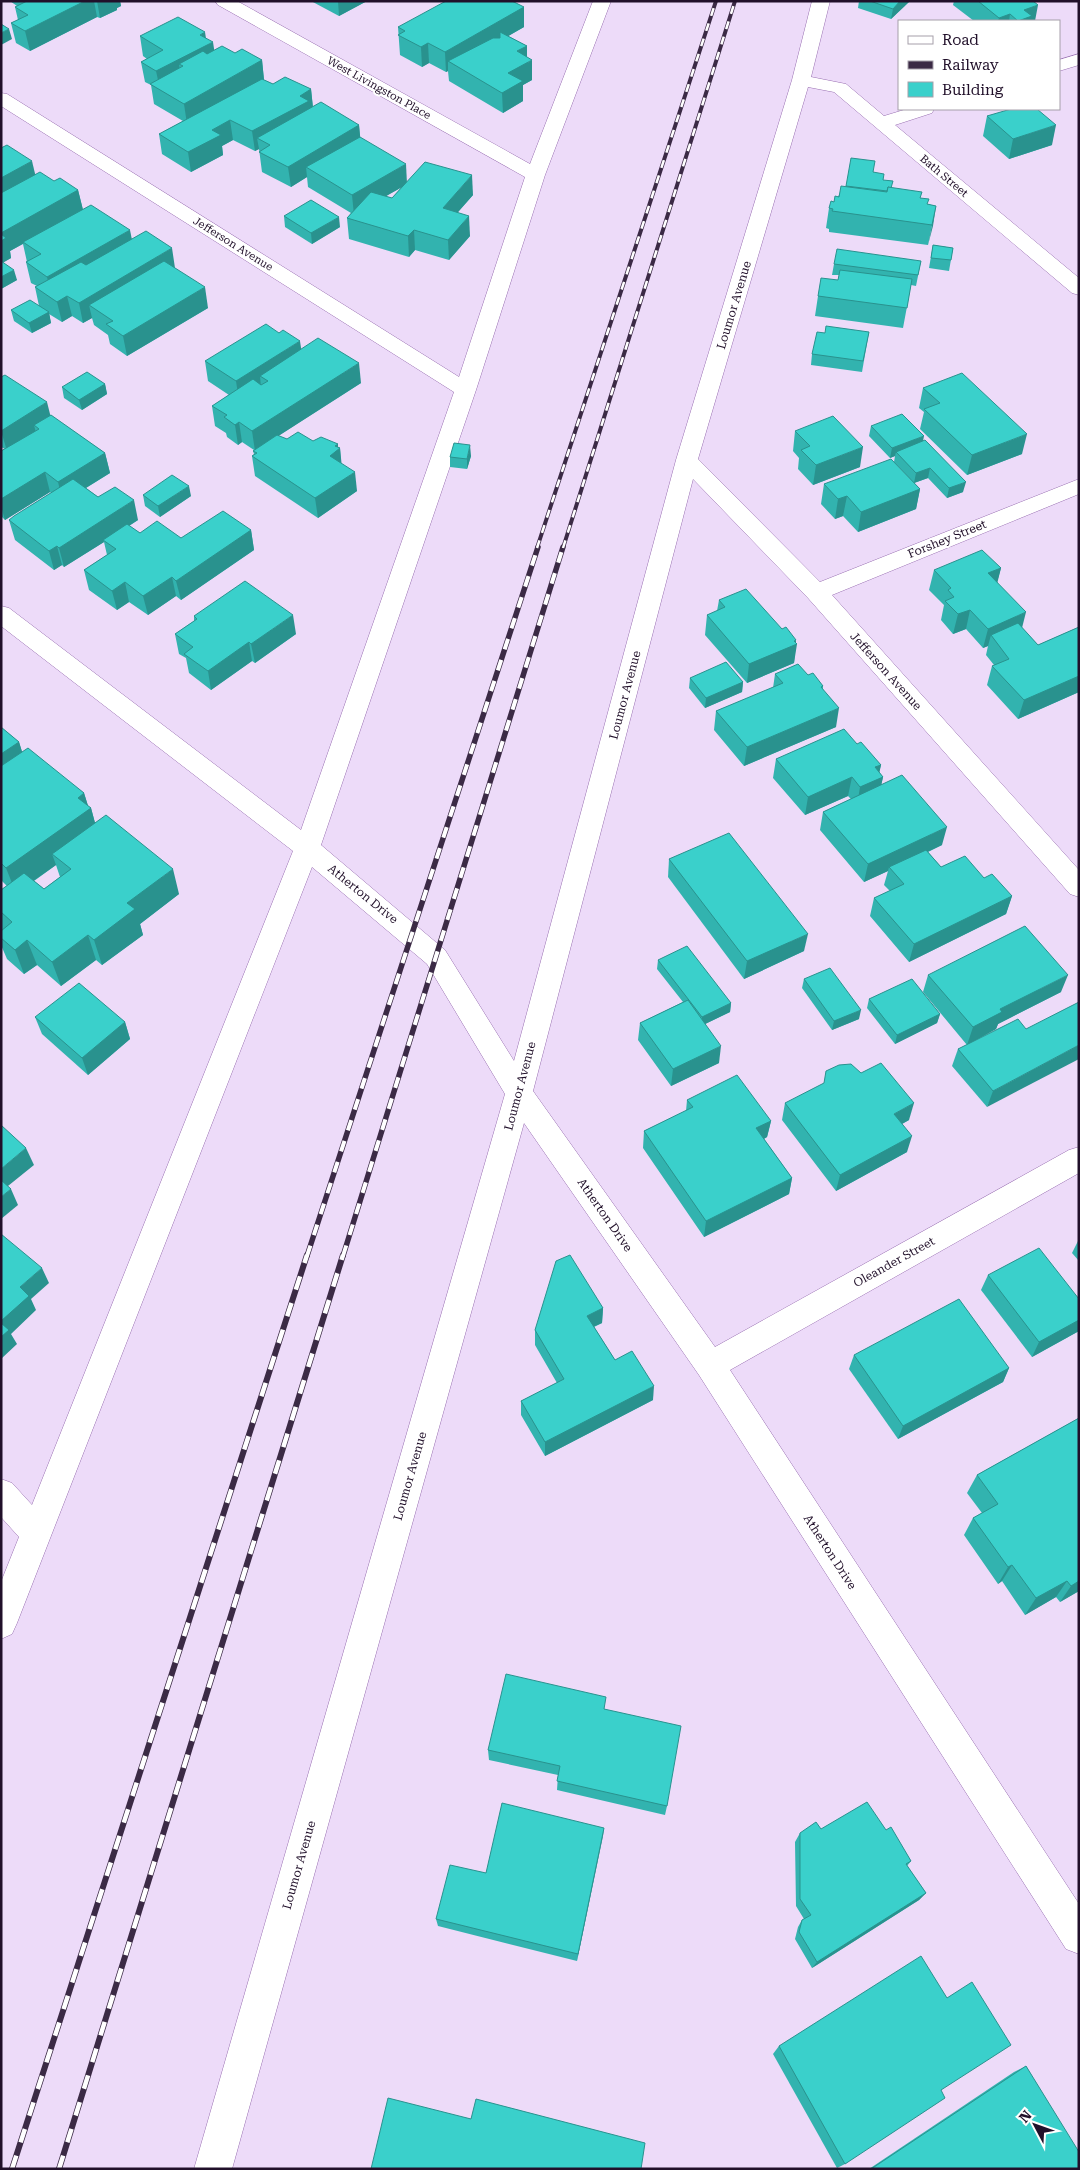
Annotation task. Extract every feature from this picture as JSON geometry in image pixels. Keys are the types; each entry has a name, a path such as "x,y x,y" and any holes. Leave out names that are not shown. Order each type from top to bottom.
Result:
{"street":[{"name":"West Livingston Place","path":"224,1 534,175"},
{"path":"1,1623 307,848 464,390 534,175 602,1"},
{"name":"Loumor Avenue","path":"213,2169 519,1093 687,460 801,80 821,1"},
{"path":"1060,66 1079,59"},
{"name":"Bath Street","path":"801,80 840,88 1079,289"},
{"name":"Jefferson Avenue","path":"1,98 464,390"},
{"path":"881,123 922,110"},
{"name":"Jefferson Avenue","path":"687,460 816,592 1079,887"},
{"name":"Forshey Street","path":"816,592 1079,486"},
{"name":"Atherton Drive","path":"1,614 307,848 436,957 519,1093 710,1365 1079,1936"},
{"name":"Oleander Street","path":"710,1365 1079,1159"},
{"path":"1,1494 36,1532"}],"building":[{"path":"27,1 85,1 25,31 11,23 28,15 15,7"},
{"path":"446,1 512,1 524,7 445,52 428,43 421,47 398,35 405,31 398,27"},
{"path":"870,1 900,1 893,9"},
{"path":"978,1 1033,1 1038,5 1024,10 1032,16 1021,20 1017,20 1010,14 999,18"},
{"path":"178,17 205,32 200,35 213,42 156,71 141,62 163,50 140,36"},
{"path":"1,24 9,29 1,33"},
{"path":"500,32 527,46 517,51 532,60 508,73 523,81 502,93 448,61 493,38 500,38"},
{"path":"222,46 235,53 242,49 262,60 184,104 150,84 183,66 179,64 203,51 207,54"},
{"path":"285,77 311,89 300,96 309,101 252,131 230,120 212,130 221,135 188,152 159,134 262,79 273,84"},
{"path":"321,102 359,125 288,167 259,152 270,145 257,138"},
{"path":"1008,110 1038,110 1056,125 1013,139 987,116"},
{"path":"360,137 406,164 352,195 306,167"},
{"path":"7,145 32,161 1,178 1,148"},
{"path":"851,158 875,161 873,172 884,174 883,180 893,181 891,188 888,187 887,191 846,186"},
{"path":"425,162 472,175 443,208 469,216 448,240 414,230 408,236 347,218 371,192 392,198"},
{"path":"40,172 54,181 60,178 78,190 1,233 1,193"},
{"path":"841,186 887,192 888,187 922,192 920,198 929,199 927,204 936,206 932,225 832,211 833,209 829,208 831,201 834,202 835,196 839,197"},
{"path":"311,200 339,217 311,233 284,216"},
{"path":"91,205 130,230 47,277 26,262 41,254 23,242"},
{"path":"146,231 172,248 79,303 67,296 57,302 35,287 81,262 86,265"},
{"path":"1,234 6,238 1,241"},
{"path":"933,245 953,248 951,260 931,258"},
{"path":"837,249 921,261 918,275 834,264"},
{"path":"1,261 14,270 1,277"},
{"path":"164,261 205,287 123,336 106,324 113,321 89,305"},
{"path":"840,270 912,279 907,308 818,296 821,278 838,280"},
{"path":"30,300 49,312 29,323 11,310"},
{"path":"266,324 279,333 283,330 300,341 236,381 205,361"},
{"path":"826,326 869,332 863,361 812,354 817,332 825,333"},
{"path":"318,338 359,363 252,431 239,422 235,425 224,417 227,415 212,406 253,379 261,385 268,381 260,376"},
{"path":"87,372 105,384 79,400 62,387"},
{"path":"962,373 1027,434 972,455 924,409 940,403 923,388"},
{"path":"5,375 47,402 1,431 1,377"},
{"path":"902,414 924,436 892,448 871,426"},
{"path":"51,415 105,453 58,482 45,472 1,499 1,451 39,429 34,425"},
{"path":"833,416 863,447 816,465 801,450 810,446 795,431"},
{"path":"298,432 313,441 321,437 338,444 335,446 340,448 330,456 355,472 315,498 252,456 257,453 253,451 277,435 287,439"},
{"path":"925,440 966,482 949,488 930,468 916,473 896,452"},
{"path":"454,443 470,445 467,459 450,457"},
{"path":"891,459 920,489 861,512 847,496 838,499 824,484"},
{"path":"172,475 189,486 158,506 143,495"},
{"path":"73,479 98,497 115,487 134,500 59,548 57,546 49,551 9,520 14,516"},
{"path":"223,511 251,530 176,581 172,577 143,596 125,582 112,591 84,570 116,549 103,540 127,524 140,533 157,521 181,538"},
{"path":"982,550 1001,568 988,573 1026,612 988,629 970,610 958,614 945,601 954,597 948,590 951,588 934,570"},
{"path":"245,581 293,615 251,644 249,642 208,671 184,654 193,647 175,634 197,619 194,616"},
{"path":"746,589 782,629 786,627 797,644 749,664 707,615 725,607 719,600"},
{"path":"1018,623 1038,645 1079,627 1079,676 1024,700 992,666 1009,659 991,635"},
{"path":"726,662 743,682 706,698 690,678"},
{"path":"798,664 808,675 813,673 823,686 821,687 839,708 747,747 716,711 783,683 775,674"},
{"path":"1,727 19,742 1,754"},
{"path":"844,729 857,744 861,742 881,765 875,767 883,777 860,787 852,777 808,797 776,759"},
{"path":"28,748 84,793 78,798 91,808 6,868 1,863 1,766"},
{"path":"902,775 947,827 868,864 823,812"},
{"path":"106,815 173,869 127,903 135,909 94,940 88,935 52,962 27,940 15,950 1,938 1,931 12,922 1,912 1,890 24,873 44,889 71,869 52,854"},
{"path":"729,833 808,934 747,961 669,859"},
{"path":"926,850 941,867 965,856 984,878 992,874 1012,896 914,944 874,898 904,884 889,867"},
{"path":"1025,926 1068,975 1000,1009 1002,1012 973,1027 928,975"},
{"path":"687,946 731,1003 702,1017 658,960"},
{"path":"830,968 861,1010 834,1021 804,979"},
{"path":"912,979 940,1014 897,1035 869,999"},
{"path":"79,983 125,1022 82,1058 35,1017"},
{"path":"688,1000 721,1046 673,1069 640,1023"},
{"path":"1079,1002 1079,1045 993,1091 958,1049 1018,1019 1026,1029"},
{"path":"881,1063 914,1103 894,1114 912,1136 840,1175 785,1103 824,1083 826,1071 839,1065 851,1064 861,1073"},
{"path":"737,1075 771,1121 756,1128 792,1178 706,1221 644,1131 693,1107 687,1100"},
{"path":"1,1125 26,1148 1,1169"},
{"path":"1,1180 11,1189 1,1197"},
{"path":"1,1234 42,1268 20,1287 29,1296 1,1321"},
{"path":"1039,1248 1079,1299 1079,1320 1039,1342 988,1275"},
{"path":"570,1255 603,1308 587,1316 615,1360 632,1351 654,1386 545,1442 521,1401 564,1379 535,1330 556,1261"},
{"path":"959,1299 1009,1368 903,1426 854,1355"},
{"path":"1,1323 9,1330 1,1337"},
{"path":"1079,1418 1079,1581 1071,1586 1067,1581 1036,1598 1012,1565 1008,1567 973,1518 998,1504 977,1475"},
{"path":"506,1674 606,1697 604,1709 681,1726 667,1806 557,1781 560,1766 488,1750"},
{"path":"867,1802 886,1830 891,1827 911,1861 906,1864 926,1893 817,1962 799,1932 802,1920 811,1915 800,1899 800,1833 816,1822 821,1829"},
{"path":"502,1803 604,1828 578,1954 436,1919 450,1865 486,1873"},
{"path":"921,1956 947,1998 972,1982 1011,2045 941,2090 945,2098 845,2164 779,2046"},
{"path":"1026,2066 1079,2152 1079,2169 871,2169"},
{"path":"388,2098 471,2119 476,2099 645,2143 641,2169 371,2169"}],"railway":[{"path":"537,548 716,1"},
{"path":"563,548 735,1"},
{"path":"307,1256 538,547"},
{"path":"343,1256 563,547"},
{"path":"12,2169 307,1255"},
{"path":"59,2169 343,1255"}]}
